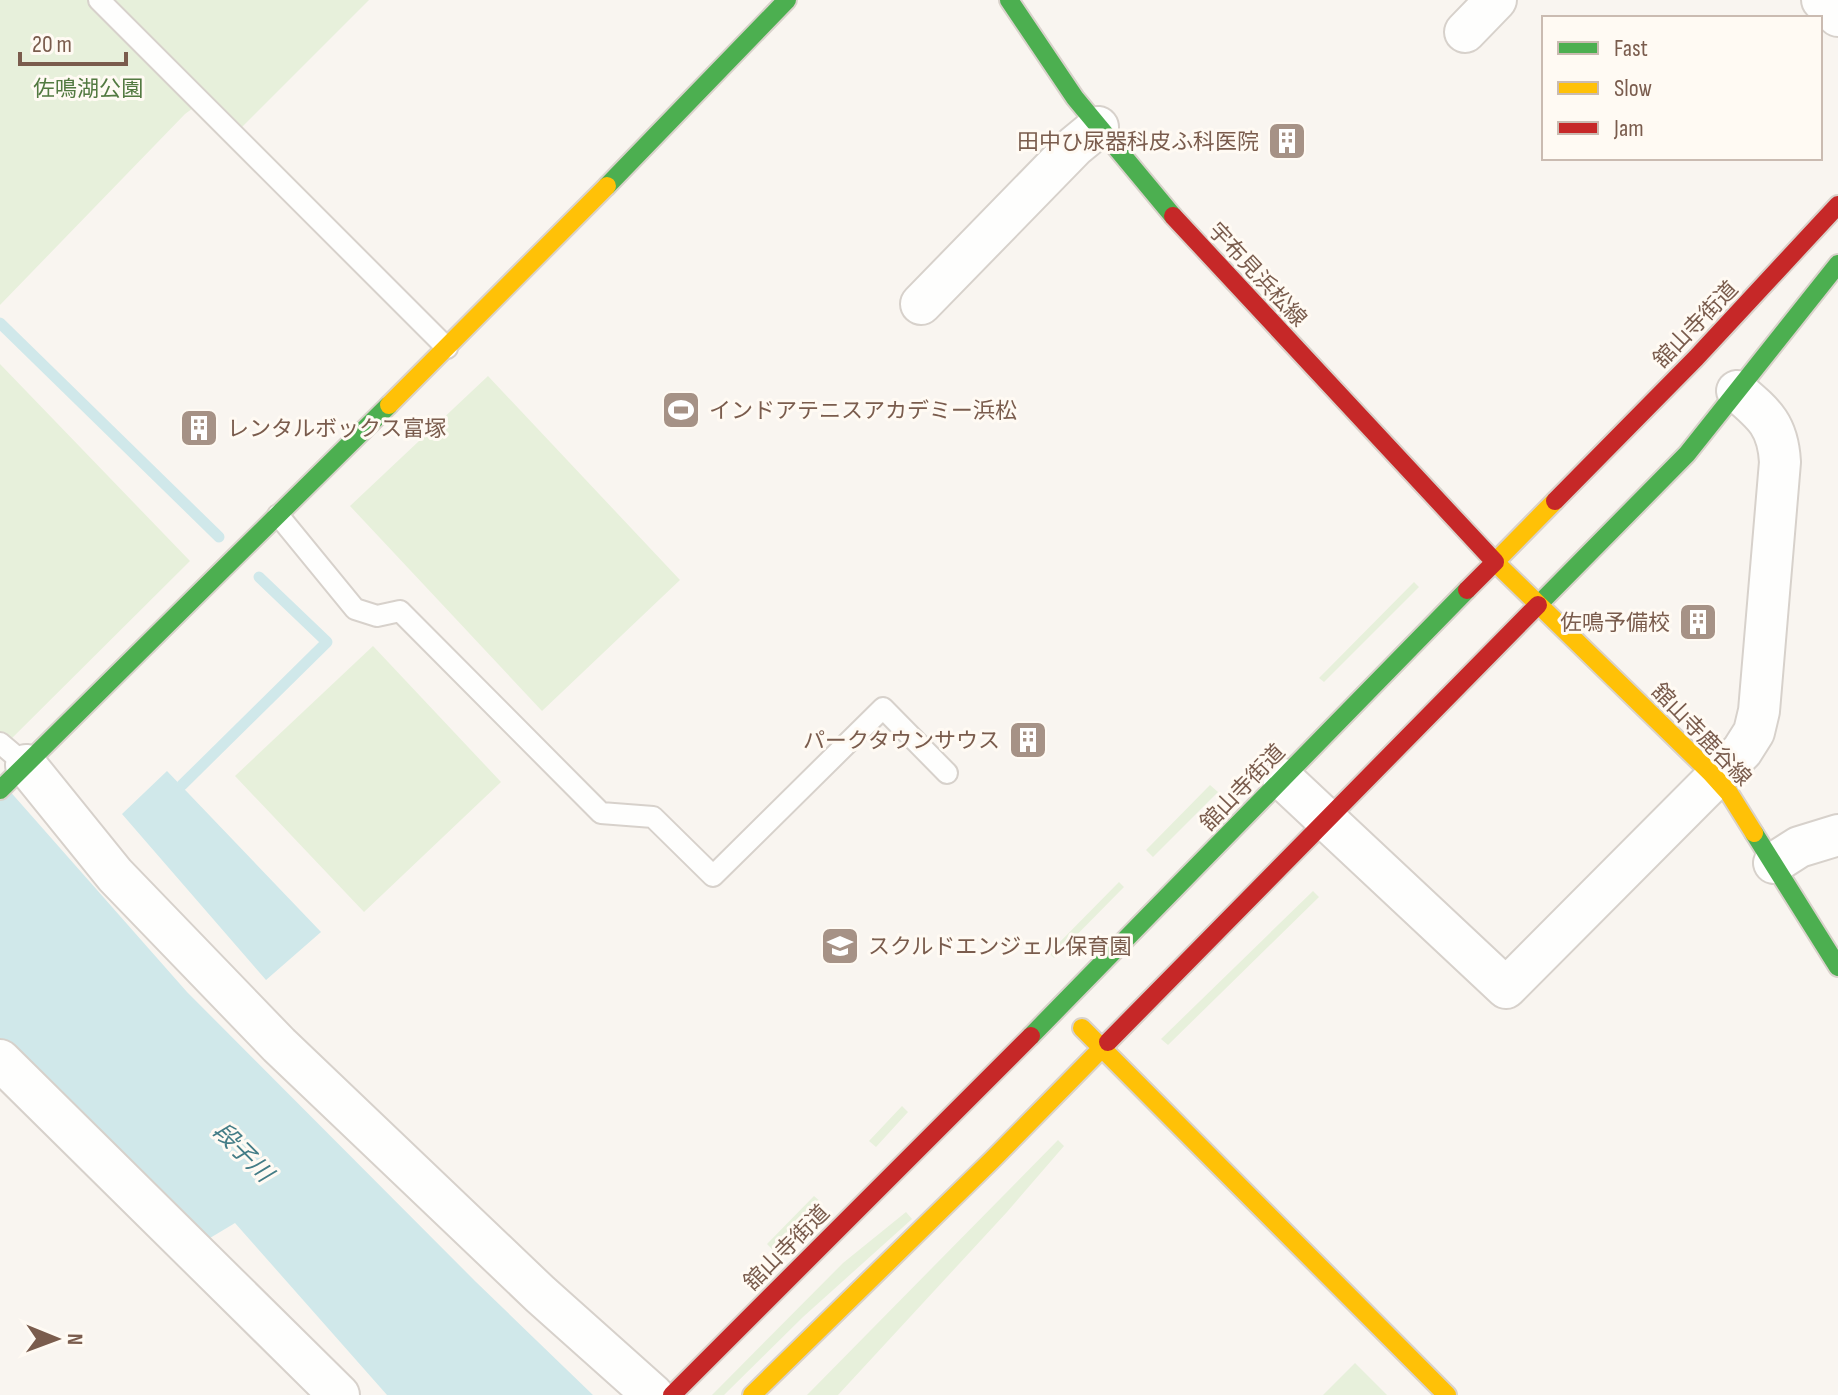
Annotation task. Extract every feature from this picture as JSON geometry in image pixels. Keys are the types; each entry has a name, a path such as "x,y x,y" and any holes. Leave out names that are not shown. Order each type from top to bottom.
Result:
{"street":[{"path":"653,1395 540,1294 279,1045 9,769 278,515 511,285 787,0"},
{"name":"宇布見浜松線","path":"1009,0 1048,62 1184,230 1495,562"},
{"path":"1465,32 1496,0"},
{"path":"1822,0 1838,16"},
{"path":"921,304 1075,146 1098,127"},
{"name":"舘山寺街道","path":"672,1395 1060,1006 1696,358 1838,205"},
{"path":"752,1395 1102,1049 1687,454 1838,264"},
{"path":"1283,779 1506,988 1742,751 1754,732 1759,711 1780,462 1779,444 1772,426 1737,391"},
{"name":"舘山寺鹿谷線","path":"1495,562 1715,778 1745,816 1838,967"},
{"path":"1774,863 1799,847 1838,835"},
{"path":"1060,1006 1447,1395"},
{"path":"0,1060 339,1395"}],"lane":[{"path":"99,0 447,348"},
{"path":"278,515 355,609 377,616 400,611 601,813 653,817 713,876 883,708 947,773"}],"green space":[{"name":"佐鳴湖公園","path":"0,0 369,0 233,136 200,103 185,114 0,305"},
{"path":"0,364 190,561 0,750"},
{"path":"488,376 680,580 542,711 350,506"},
{"path":"1414,582 1419,587 1324,682 1319,678"},
{"path":"373,646 501,782 364,912 235,776"},
{"path":"1210,785 1218,792 1153,857 1146,850"},
{"path":"1119,882 1124,887 1054,958 1049,953"},
{"path":"1313,891 1319,897 1168,1045 1161,1039"},
{"path":"902,1106 908,1112 876,1147 869,1141"},
{"path":"1058,1140 1064,1146 838,1395 807,1395"},
{"path":"814,1196 822,1203 774,1251 767,1244"},
{"path":"906,1212 912,1219 803,1317 724,1395 712,1395 843,1263"},
{"path":"1355,1363 1387,1395 1323,1395"}],"water":[{"path":"167,771 321,932 266,980 122,814"},
{"name":"段子川","path":"0,780 187,992 593,1395 387,1395 235,1223 205,1241 0,1043"}],"waterway":[{"path":"0,323 219,537"},
{"path":"182,785 327,642 259,577"}],"traffic: fast":[{"path":"607,186 787,0"},
{"path":"1009,0 1075,98 1173,216"},
{"path":"1538,605 1687,454 1838,264"},
{"path":"0,790 389,405"},
{"path":"1031,1036 1467,590"},
{"path":"1754,833 1838,967"}],"traffic: slow":[{"path":"389,405 607,186"},
{"path":"1555,501 1495,562 1710,772 1729,793 1754,833"},
{"path":"1082,1028 1447,1395"},
{"path":"752,1395 1108,1042"}],"traffic: jam":[{"path":"1555,501 1696,358 1838,205"},
{"path":"1173,216 1495,562 1467,590"},
{"path":"1108,1042 1538,605"},
{"path":"672,1395 1031,1036"}],"place":[{"name":"田中ひ尿器科皮ふ科医院","path":"1287,141"},
{"name":"インドアテニスアカデミー浜松","path":"681,410"},
{"name":"レンタルボックス富塚","path":"199,428"},
{"name":"佐鳴予備校","path":"1698,622"},
{"name":"パークタウンサウス","path":"1028,740"},
{"name":"スクルドエンジェル保育園","path":"840,946"}]}
